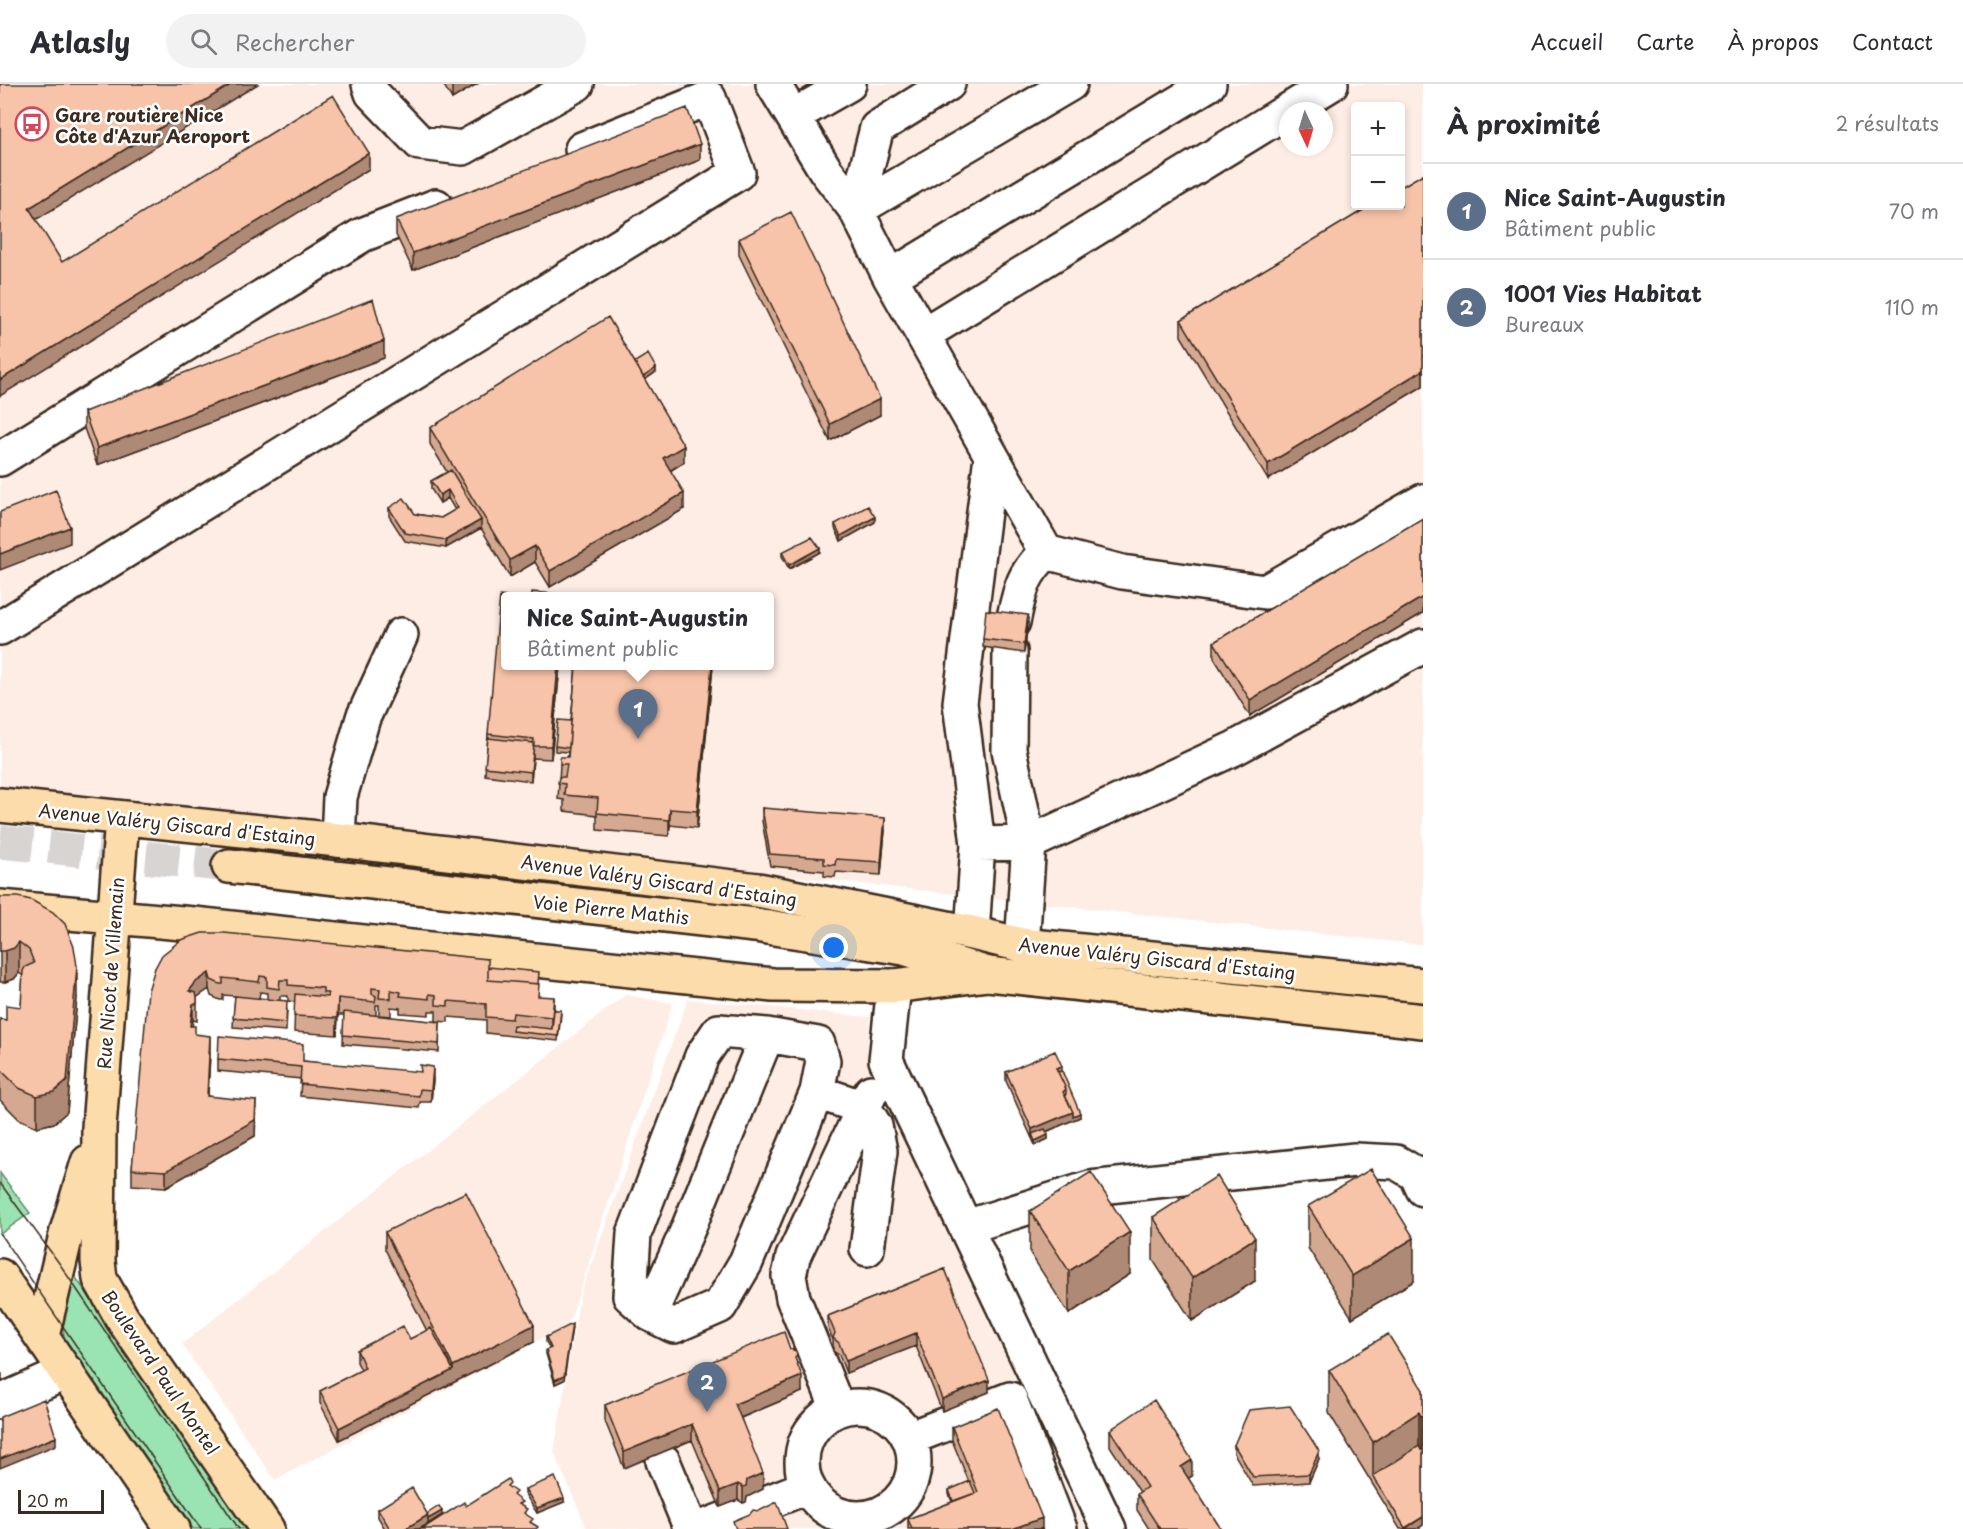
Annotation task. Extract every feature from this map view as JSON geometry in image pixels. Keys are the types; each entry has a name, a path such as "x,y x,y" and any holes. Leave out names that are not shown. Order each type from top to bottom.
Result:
{"main road":[{"name":"Avenue Valéry Giscard d'Estaing","path":"0,805 338,840 758,890 1022,945 1423,985"},
{"name":"Rue Nicot de Villemain","path":"99,1128 122,818"},
{"name":"Voie Pierre Mathis","path":"229,866 755,925 904,948 988,974"},
{"name":"Avenue Valéry Giscard d'Estaing","path":"0,907 206,925 773,985 894,986 988,974 1423,1021"},
{"path":"42,1336 67,1231 99,1128"},
{"name":"Boulevard Paul Montel","path":"99,1128 98,1261 100,1279 122,1318 267,1529"},
{"path":"0,1276 174,1529"}],"street":[{"path":"369,84 372,93 420,143 464,148 577,84"},
{"path":"773,84 826,171 856,210 890,277 1046,552 1122,572 1265,592 1423,501"},
{"path":"794,116 849,84"},
{"path":"856,210 877,128 948,84"},
{"path":"856,210 1070,84"},
{"path":"890,277 1209,84"},
{"path":"924,334 1331,84"},
{"path":"0,628 738,173 709,98 557,158"},
{"path":"0,459 363,236 460,197"},
{"path":"972,933 978,844 960,703 991,456"},
{"path":"1022,945 1029,843 1009,750 1011,636 1021,587 1031,566 1046,552"},
{"path":"338,840 340,797 363,718 401,635"},
{"path":"978,844 1029,843 1235,748 1423,646"},
{"path":"838,1409 793,1298 789,1276 793,1257 886,1060 894,986"},
{"path":"719,1031 767,1035 818,1044 823,1061 817,1092 746,1262 720,1306 674,1326 650,1314 630,1296 634,1234 702,1056 719,1031"},
{"path":"650,1314 693,1218 767,1035"},
{"path":"886,1060 1109,1529"},
{"path":"817,1092 864,1108 875,1126 880,1151 867,1249"},
{"path":"966,1227 1090,1188 1355,1160 1396,1162 1416,1174 1423,1189"},
{"path":"746,1262 789,1276"},
{"path":"0,1402 67,1372"},
{"path":"910,1438 1010,1399 1060,1529"},
{"path":"855,1406 871,1407 887,1413 900,1424 910,1438 915,1455 914,1472 909,1490 897,1504 883,1514 866,1519 848,1518 831,1512 817,1502 807,1487 801,1469 802,1450 810,1433 822,1419 838,1409 855,1406"},
{"path":"663,1461 691,1529"},
{"path":"699,1529 807,1487"}],"shaded area":[{"path":"0,84 1423,84 1423,945 0,790"},
{"path":"625,995 673,1003 569,1324 275,1480 182,1344"},
{"path":"688,999 870,1017 867,1050 879,1097 891,1112 1086,1529 587,1529 554,1452 580,1295"}],"green space":[{"path":"0,1173 30,1213 0,1234"},
{"path":"68,1266 247,1529 193,1529 67,1344 61,1315"}],"building":[{"path":"0,84 232,84 29,208 62,262 333,95 369,153 0,380"},
{"path":"687,108 700,144 413,253 396,219"},
{"path":"1423,174 1423,370 1268,464 1181,320 1363,210 1405,210 1405,185"},
{"path":"791,212 880,399 830,424 739,239"},
{"path":"373,299 384,341 97,448 84,412"},
{"path":"608,317 684,446 663,458 684,493 550,571 535,546 510,560 430,428"},
{"path":"648,354 656,368 643,377 635,362"},
{"path":"451,470 481,520 446,540 405,533 389,508 404,498 415,514 441,518 458,508 448,490 440,495 431,481"},
{"path":"56,490 70,527 0,554 0,512"},
{"path":"868,506 875,517 841,536 835,524"},
{"path":"1423,518 1423,597 1250,700 1214,642"},
{"path":"812,537 820,548 789,565 782,552"},
{"path":"500,596 501,670 558,670 551,746 533,746 534,739 488,734"},
{"path":"986,610 1028,615 1024,644 983,639"},
{"path":"576,670 712,670 697,811 670,809 669,820 597,813 598,798 564,795 565,784 558,783 559,777 565,777 567,764 560,764 560,757 568,757"},
{"path":"558,720 571,721 569,748 555,746"},
{"path":"488,738 534,743 531,772 485,767"},
{"path":"762,808 885,818 881,862 836,859 835,865 824,864 824,858 770,854"},
{"path":"0,897 31,900 53,912 65,924 74,947 77,966 67,1081 54,1092 37,1096 19,1088 0,1069 0,1019 6,1020 6,1005 21,1007 23,971 25,967 34,963 29,950 19,942 14,948 0,951"},
{"path":"202,933 224,933 488,959 488,980 539,984 538,996 554,997 552,1017 513,1013 512,1019 486,1017 486,1004 448,1001 448,1006 436,1005 436,995 429,994 429,999 400,996 401,992 391,990 391,999 379,998 380,989 372,988 372,994 376,996 375,1002 338,998 337,1018 294,1016 295,994 327,997 328,993 323,993 323,988 288,985 288,980 280,980 279,989 267,987 267,977 260,976 259,982 223,978 223,984 220,984 211,980 209,973 196,982 189,991 196,993 197,997 197,1004 193,1004 190,1026 195,1026 195,1034 210,1036 207,1096 256,1101 255,1120 166,1171 132,1169 148,991 155,968 162,955 181,940"},
{"path":"488,967 539,972 538,984 488,980"},
{"path":"235,996 287,1001 286,1023 233,1018"},
{"path":"554,1010 561,1010 558,1036 512,1031 513,1025 552,1029"},
{"path":"344,1012 440,1022 439,1044 343,1035"},
{"path":"219,1036 303,1044 303,1061 421,1072 420,1065 433,1067 431,1090 420,1089 419,1096 300,1084 301,1067 218,1059"},
{"path":"1055,1051 1062,1066 1056,1068 1066,1089 1063,1092 1073,1112 1032,1129 1006,1072"},
{"path":"1062,1071 1080,1113 1073,1116 1065,1095 1066,1089 1058,1072"},
{"path":"1045,1129 1048,1135 1035,1141 1032,1134"},
{"path":"1371,1169 1414,1238 1352,1276 1308,1206"},
{"path":"1091,1172 1130,1232 1069,1271 1030,1211"},
{"path":"1217,1176 1255,1238 1192,1278 1153,1217"},
{"path":"466,1192 534,1325 453,1366 385,1232"},
{"path":"945,1269 989,1380 942,1399 916,1333 846,1361 839,1343 833,1338 835,1333 828,1316"},
{"path":"572,1324 564,1376 555,1380 546,1350 551,1348 546,1337"},
{"path":"403,1326 410,1339 431,1328 453,1370 339,1428 320,1391 365,1368 357,1350"},
{"path":"784,1332 790,1349 796,1351 795,1358 802,1376 735,1404 763,1473 747,1480 746,1486 738,1484 720,1491 692,1424 624,1452 605,1405"},
{"path":"1388,1334 1423,1390 1423,1415 1421,1416 1419,1412 1373,1442 1329,1370"},
{"path":"44,1399 56,1437 0,1459 0,1417"},
{"path":"1154,1400 1192,1460 1181,1467 1221,1529 1160,1529 1137,1494 1147,1487 1110,1430"},
{"path":"1290,1406 1319,1451 1309,1474 1253,1477 1234,1445 1249,1410"},
{"path":"998,1408 1042,1518 1012,1529 912,1529 908,1519 978,1492 952,1427"},
{"path":"1419,1446 1421,1450 1423,1449 1423,1517 1405,1528 1373,1476"},
{"path":"555,1477 564,1498 537,1508 525,1489"},
{"path":"508,1479 510,1483 507,1486 516,1492 513,1495 522,1502 518,1504 527,1509 524,1513 533,1519 530,1522 538,1527 536,1529 422,1529 464,1502 466,1506"},
{"path":"970,1481 975,1493 953,1501 949,1490"},
{"path":"412,1488 428,1515 405,1529 390,1529 378,1509"},
{"path":"777,1502 787,1529 736,1529 733,1521 750,1514 753,1510 759,1511"},
{"path":"439,1506 442,1511 428,1519 427,1514"}],"tunnel":[{"path":"0,842 229,866"}],"tram line":[{"path":"0,1183 59,1263 239,1529"},
{"path":"0,1234 201,1529"}],"place":[{"name":"Gare routière Nice Côte d'Azur Aeroport","path":"32,124"},
{"name":"Nice Saint-Augustin","path":"638,739"},
{"name":"1001 Vies Habitat","path":"707,1412"}]}
